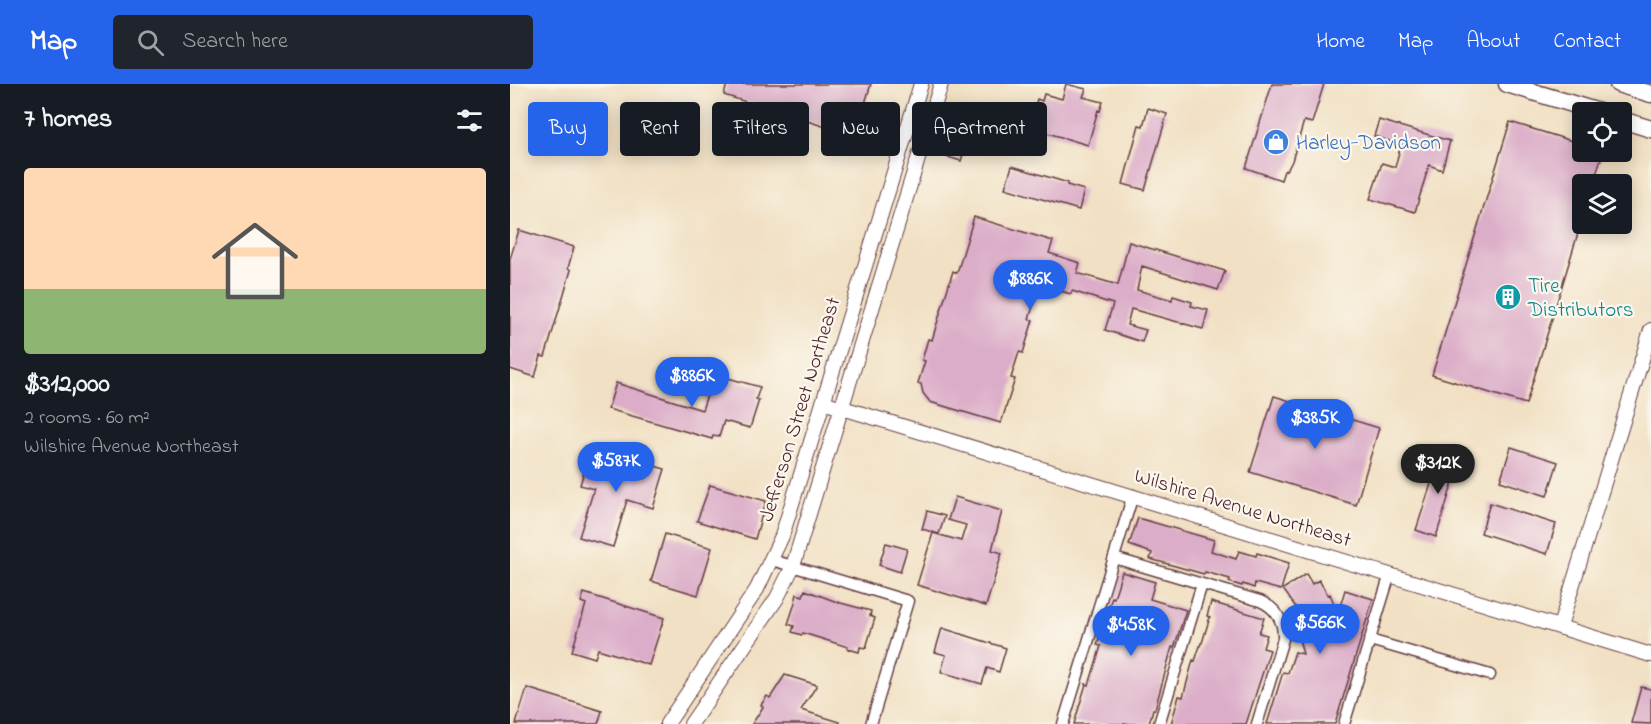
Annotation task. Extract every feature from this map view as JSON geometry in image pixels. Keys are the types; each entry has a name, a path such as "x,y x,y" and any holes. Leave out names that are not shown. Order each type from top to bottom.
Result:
{"main road":[{"name":"Jefferson Street Northeast","path":"667,724 758,589 782,536 921,84"},
{"name":"Jefferson Street Northeast","path":"691,724 777,598 793,566 941,84"},
{"path":"1507,84 1572,104"},
{"path":"1617,84 1651,94"},
{"path":"1632,123 1651,129"},
{"path":"1560,626 1651,330"},
{"name":"Wilshire Avenue Northeast","path":"823,402 843,406 1651,655"}],"street":[{"path":"1063,724 1133,495"},
{"path":"1114,558 1266,604 1272,608 1281,620 1283,639 1257,724"},
{"path":"772,560 908,601 871,724"},
{"path":"1344,724 1390,574"},
{"path":"1159,724 1202,584"},
{"path":"1370,640 1490,675"}],"building":[{"path":"727,84 871,84 865,102 821,102 821,125 809,122 809,102 746,102 724,95"},
{"path":"1066,84 1086,89 1083,97 1103,102 1100,111 1098,110 1088,145 1047,133 1047,102 1036,102 1037,99 1042,101 1044,94 1062,99"},
{"name":"Harley-Davidson","path":"1272,84 1324,84 1312,123 1304,121 1292,161 1288,169 1284,171 1281,180 1246,168"},
{"path":"1148,108 1167,114 1145,190 1123,184 1139,125 1143,126"},
{"path":"1379,120 1450,141 1442,170 1429,165 1415,212 1370,199 1382,163 1395,167 1401,145 1374,136"},
{"name":"Tire Distributors","path":"1510,122 1572,141 1572,162 1600,162 1596,174 1572,174 1572,234 1578,234 1526,404 1432,375"},
{"path":"945,156 962,156 961,161"},
{"path":"1012,166 1084,190 1079,210 1005,188"},
{"path":"974,217 1053,241 1049,253 1080,263 1077,273 1118,285 1129,242 1225,271 1218,290 1142,266 1137,290 1172,300 1173,296 1192,302 1191,306 1208,310 1203,329 1131,309 1127,325 1146,330 1142,342 1105,330 1113,304 1072,291 1071,294 1040,285 1029,319 1033,320 1023,353 1019,352 1011,378 1015,379 1001,423 930,402 923,393 921,384 918,383 925,361 922,360 928,339 932,340 953,271 957,273"},
{"path":"519,230 574,247 568,268 571,270 545,357 541,356 535,377 510,369 510,259"},
{"path":"721,376 760,387 756,399 759,400 750,428 724,421 719,437 713,436 712,439 608,409 616,383 702,410 710,386 718,387"},
{"path":"1274,396 1379,428 1356,505 1250,472"},
{"path":"1511,447 1558,462 1547,496 1500,481"},
{"path":"594,449 665,469 653,508 627,500 613,547 579,537 594,489 580,485 590,451 593,452"},
{"path":"1441,453 1460,459 1436,537 1416,530"},
{"path":"710,485 766,501 755,539 697,521"},
{"path":"955,497 1002,511 992,550 1002,553 986,606 917,585 933,533 961,541 966,525 948,520"},
{"path":"1490,503 1556,524 1547,554 1481,533"},
{"path":"927,511 945,516 939,534 922,529"},
{"path":"1138,518 1214,540 1211,551 1236,559 1239,551 1256,556 1257,553 1289,563 1281,590 1255,583 1254,588 1243,584 1242,586 1229,582 1230,579 1150,559 1152,553 1129,545"},
{"path":"665,534 712,548 698,595 651,581"},
{"path":"886,543 907,549 900,572 879,565"},
{"path":"1122,572 1155,582 1150,599 1186,610 1174,648 1172,647 1155,709 1153,709 1149,724 1074,724 1086,684 1089,685 1101,646 1097,645 1101,631 1104,632 1111,611 1108,610"},
{"path":"1306,574 1312,584 1319,580 1328,595 1330,594 1338,613 1345,590 1373,599 1335,724 1267,724 1283,672 1288,673 1295,652 1303,654 1296,627 1301,626 1294,610 1297,609 1283,589"},
{"path":"805,590 871,611 870,616 875,618 866,648 860,647 859,652 803,633 802,635 792,632 794,626 788,624 797,594 803,596"},
{"path":"584,593 664,618 649,665 598,649 595,658 572,651 586,604 581,602"},
{"path":"1211,602 1264,618 1259,633 1267,635 1263,648 1270,650 1246,724 1171,724 1179,696 1183,697 1193,660 1195,661 1202,643 1210,617 1207,616"},
{"path":"942,628 1006,648 999,672 987,668 982,684 941,672 946,655 935,652"},
{"path":"785,675 817,685 801,710 840,722 840,724 752,724 767,696 770,698"},
{"path":"1641,687 1651,689 1651,724 1631,723"},
{"path":"527,688 602,711 598,724 516,724"}],"place":[{"name":"Harley-Davidson","path":"1276,142"},
{"name":"Tire Distributors","path":"1508,297"}]}
